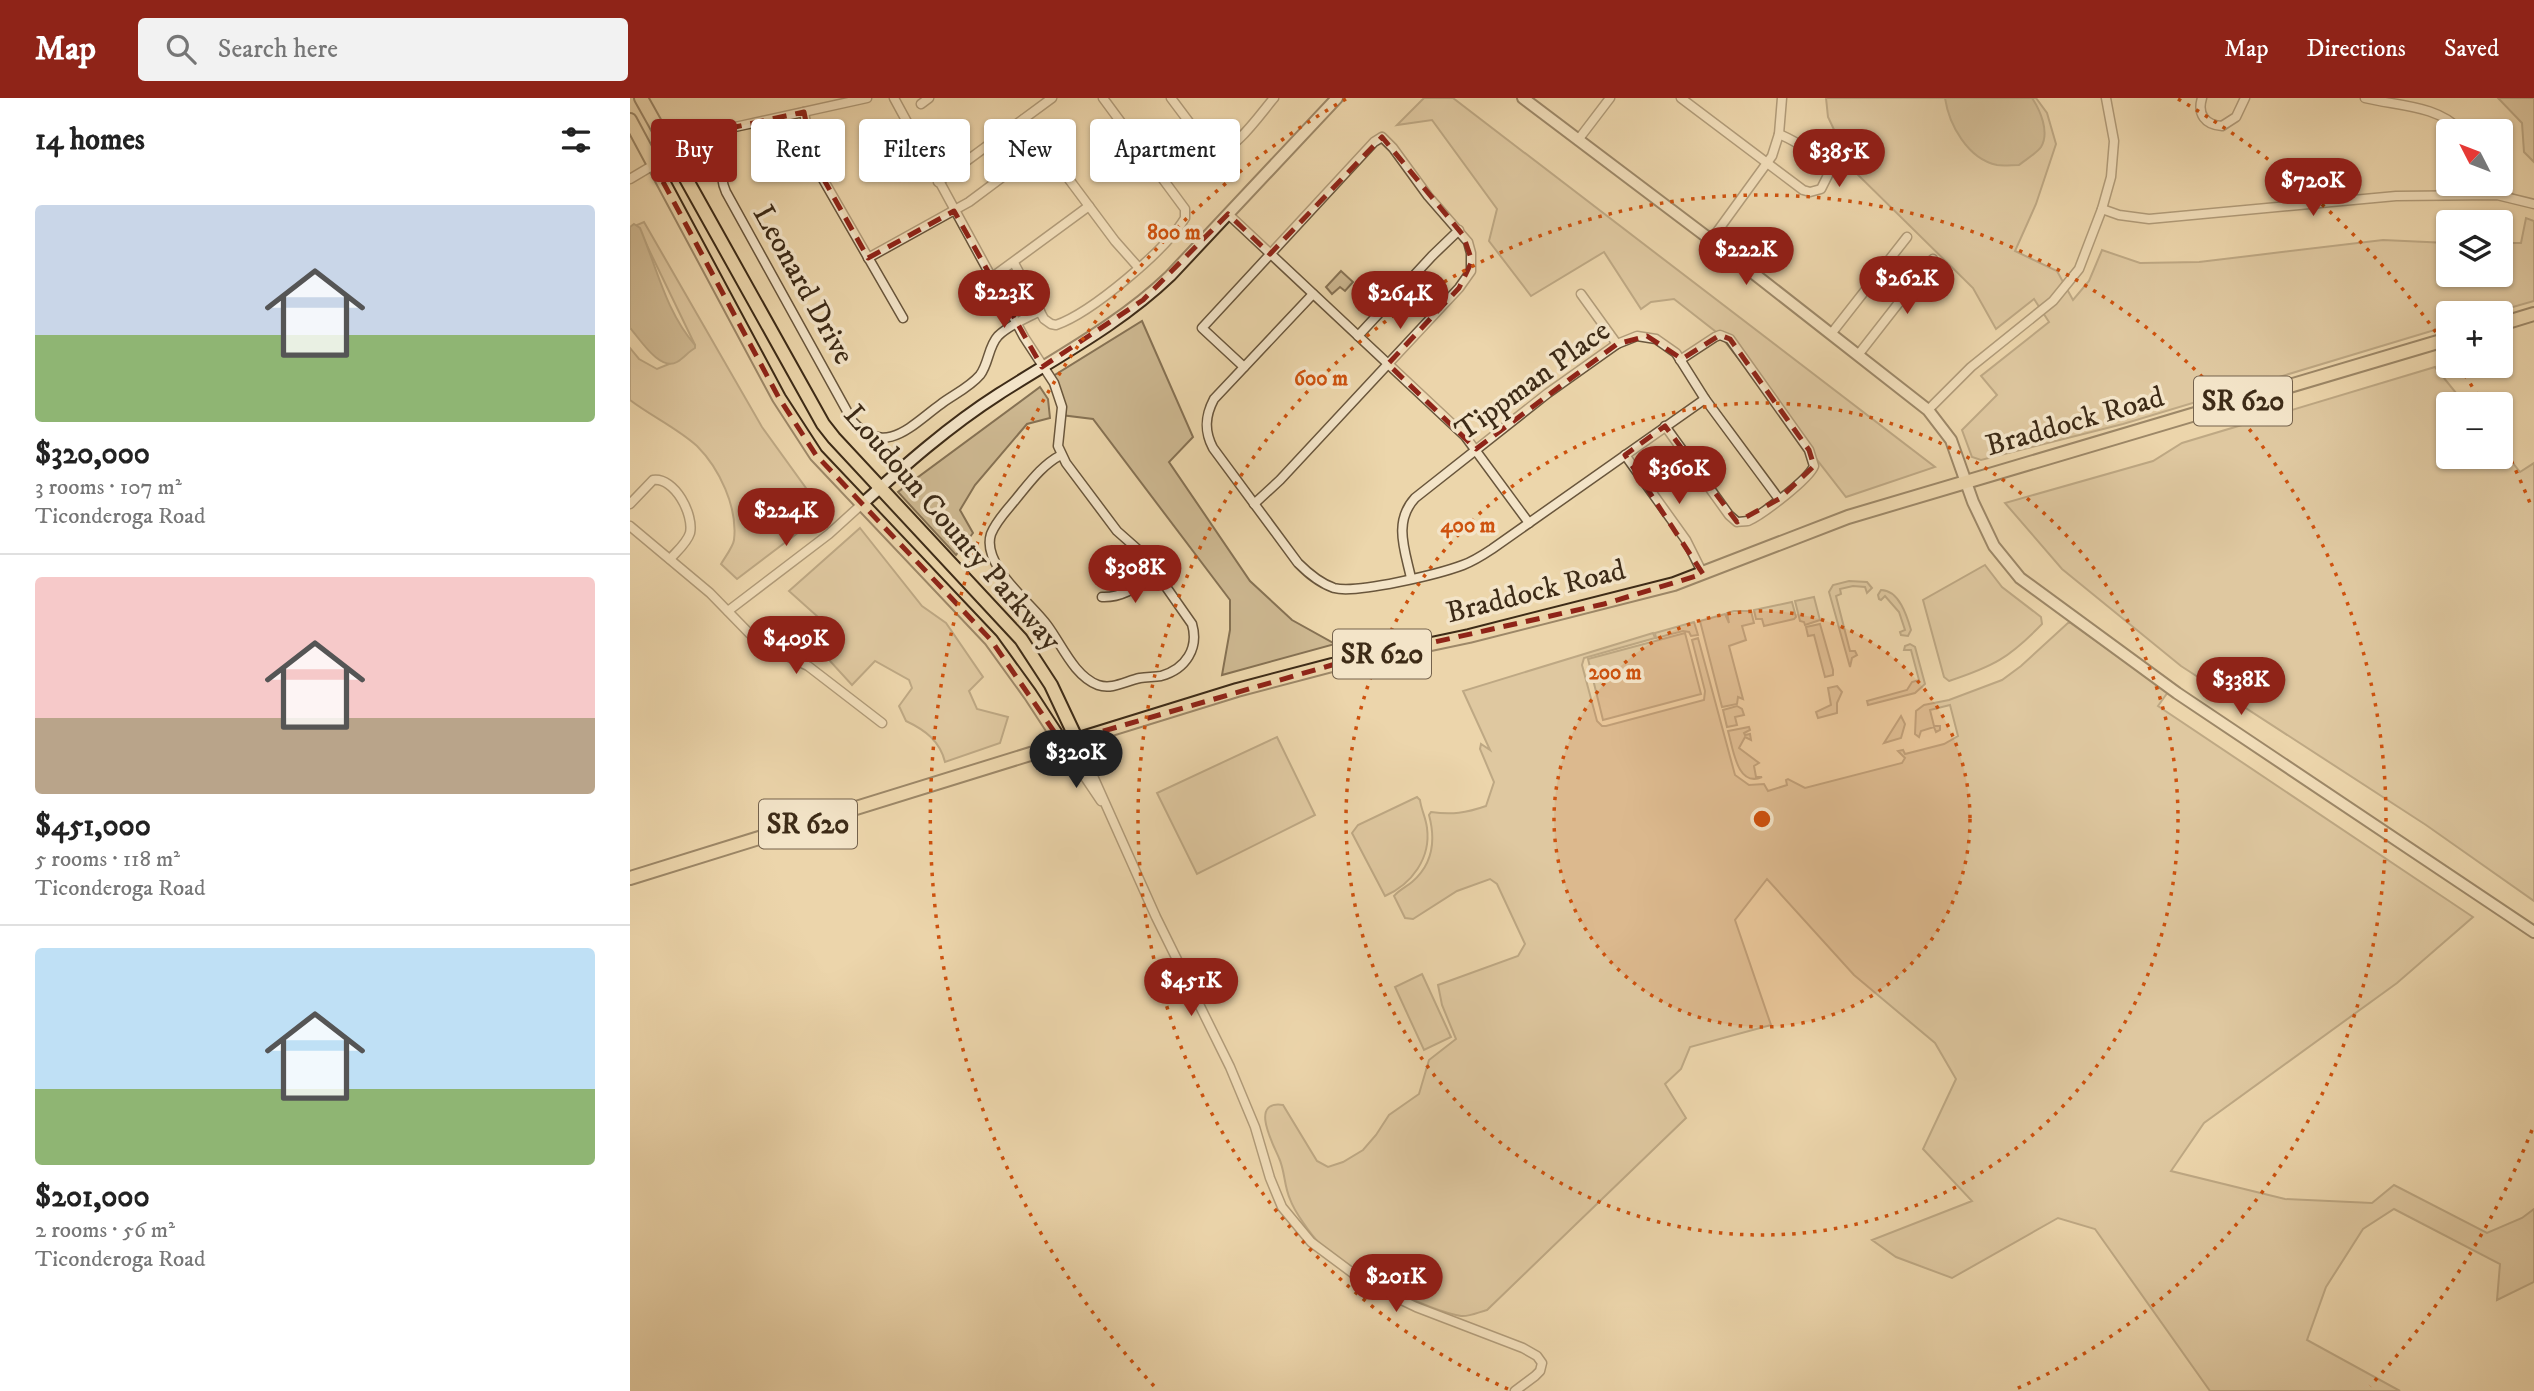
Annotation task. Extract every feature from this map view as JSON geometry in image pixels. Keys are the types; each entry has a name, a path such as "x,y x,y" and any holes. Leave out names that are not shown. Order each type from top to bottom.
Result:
{"main road":[{"name":"Loudoun County Parkway","path":"641,98 653,119"},
{"name":"Loudoun County Parkway","path":"630,120 651,159"},
{"name":"Loudoun County Parkway","path":"663,182 779,398 816,455 991,640 1062,743"},
{"name":"Loudoun County Parkway","path":"688,182 823,424 1021,639 1046,676 1076,738"},
{"path":"2513,320 2534,314"},
{"name":"Braddock Road","path":"630,878 1076,738 1332,665 1469,636 1674,584 1849,517 2436,343"}],"street":[{"path":"737,128 867,98"},
{"path":"894,98 905,119"},
{"path":"920,104 929,98"},
{"path":"1024,119 1052,98"},
{"path":"1013,263 1040,311 1051,324 1060,323 1105,295 1139,268 1183,222 1185,209 1103,98"},
{"path":"1171,98 1213,154 1220,154 1231,146 1274,98"},
{"path":"728,611 828,534 939,436 1143,300 1170,275 1337,98"},
{"path":"1523,98 1711,240 1928,410 1951,440 1994,546 2020,578 2177,693 2534,932"},
{"path":"1578,140 1610,98"},
{"path":"1711,240 1768,163 1779,134 1782,98"},
{"path":"1928,410 1971,367 2063,291 2082,263 2111,177 2112,125 2106,98"},
{"path":"2202,98 2202,116 2210,124 2222,126 2236,117 2245,98"},
{"path":"2365,98 2429,111 2447,119"},
{"path":"1687,100 1808,192 1821,189 1827,180 1824,165 1789,138 1779,134"},
{"path":"804,113 814,162 903,318"},
{"path":"1244,367 1202,328 1374,142 1382,137 1428,196 1459,230 1470,248 1471,271 1459,288 1254,504"},
{"path":"630,178 651,167"},
{"name":"Leonard Drive","path":"722,182 853,422 866,433 881,438 904,433 975,380 985,367 990,350 998,337 1040,311"},
{"path":"938,182 1017,324 1054,383 1062,407 1058,446 1061,455 1116,531 1143,554 1192,624 1194,645 1190,656 1170,672 1114,686 1101,686 1085,678 1038,613 998,569 990,546 991,534 999,520 1047,462 1061,455"},
{"path":"868,258 970,202 996,182"},
{"path":"1070,182 1139,268"},
{"path":"2102,209 2134,218 2158,219 2372,197 2436,196"},
{"path":"2494,196 2511,197 2534,204"},
{"path":"991,278 1088,206"},
{"path":"1228,214 1465,436 1529,523"},
{"path":"1359,336 1459,230"},
{"path":"1831,334 1907,237"},
{"path":"1858,355 1933,259"},
{"path":"1313,294 1214,399 1206,419 1207,429 1213,448 1298,563 1322,582 1347,590 1465,565 1705,398"},
{"path":"1581,294 1617,344"},
{"path":"1665,426 1729,515 1737,522 1747,521 1779,499 1811,475 1814,466 1809,450 1730,339 1720,335 1715,337 1680,360"},
{"name":"Tippman Place","path":"1411,578 1401,529 1408,506 1548,393 1617,344 1637,336 1647,336 1668,345 1779,499"},
{"path":"1625,455 1686,540 1703,574"},
{"path":"630,504 653,481 664,481 674,488 687,512 691,529 686,541 670,559"},
{"path":"630,526 710,593 749,633 768,647 808,666 882,723"},
{"path":"1102,597 1116,598 1126,594 1157,573"},
{"path":"1076,738 1156,917 1230,1067 1255,1127 1282,1207 1311,1242 1366,1283 1416,1307 1523,1348 1537,1356 1542,1363 1540,1371 1515,1391"},
{"path":"1062,743 1114,821"}],"highlighted area":[{"path":"804,112 814,162 868,258 954,211 1042,367 1143,300 1228,214 1270,254 1382,137 1463,235 1472,261 1459,288 1388,364 1476,449 1617,344 1647,336 1682,359 1720,335 1730,339 1809,450 1814,466 1779,499 1737,522 1665,426 1625,455 1703,574 1604,604 1332,665 1062,743 991,640 816,455 779,398 654,165 735,127"}],"shaded area":[{"path":"1424,98 1453,98 1935,467 1846,497 1720,335 1674,299 1651,302 1641,309 1604,252 1531,296 1489,241 1497,209 1432,120 1397,125"},
{"path":"1826,98 2036,98 2047,113 2056,144 2036,204 2015,251 2057,271 2073,300 2089,281 2102,250 2140,263 2199,262 2383,240 2436,242 2436,287 2513,287 2513,243 2521,243 2526,218 2534,221 2534,301 2513,307 2513,301 2436,301 2436,330 2123,424 1981,460 1972,457 1962,430 1997,395 1981,376 2049,322 2034,299 1996,329 1973,288 1853,170 1828,117"},
{"path":"1945,98 2032,98 2041,115 2044,141 2034,154 2019,165 1987,162 1977,156 1962,139 1951,119"},
{"path":"2498,98 2534,98 2534,162 2524,152 2522,123"},
{"path":"644,222 762,427 824,513 737,579 721,564 733,543 733,514 713,465 697,446 681,433 630,400 630,348 639,359 657,369 669,364 695,345 637,225"},
{"path":"634,224 640,228 677,318 695,345 682,359 671,364 657,359 630,328 630,227"},
{"path":"1341,271 1353,282 1345,291 1340,287 1332,294 1326,287"},
{"path":"1142,321 1193,437 1169,462 1250,581 1292,620 1335,644 1222,675 1230,630 1230,600 1093,419 1061,415 1050,378"},
{"path":"2435,367 2436,378 2444,378 2455,392 2436,392 2436,469 2513,469 2513,463 2520,472 2534,463 2534,901 2426,825 2181,666 2062,569 2005,503 2153,461 2182,443"},
{"path":"1040,387 1048,399 1050,418 1027,424 975,485 960,510 973,533 956,555 898,492"},
{"path":"860,528 922,606 946,623 983,677 969,691 977,709 1008,717 1000,743 945,762 935,742 925,732 906,721 899,706 912,688 909,680 875,661 852,685 829,660 840,642 837,634 789,591"},
{"path":"1985,565 2002,587 2041,617 2042,624 2000,660 1949,681 1944,677 1923,600"},
{"path":"1849,581 1867,582 1872,588 1867,593 1865,587 1853,586 1840,589 1841,594 1836,596 1850,651 1855,651 1857,655 1852,658 1850,667 1829,592 1833,585"},
{"path":"1881,590 1893,594 1901,605 1911,630 1908,636 1901,635 1900,632 1905,630 1899,612 1885,596 1879,599"},
{"path":"1814,597 1820,620 1805,625 1800,621 1795,601"},
{"path":"1792,602 1796,617 1794,619 1764,626 1762,619 1756,619 1754,610"},
{"path":"1751,611 1754,623 1742,626 1746,640 1729,646 1743,699 1738,697 1737,704 1722,707 1700,621 1725,614 1729,623 1727,613"},
{"path":"1694,622 1698,635 1691,636 1689,632 1683,631 1656,638 1655,633"},
{"path":"2069,622 2168,692 2158,706 2473,917 2397,983 2204,1123 2171,1171 2285,1199 2372,1203 2394,1185 2487,1233 2522,1218 2534,1209 2534,1282 2497,1300 2500,1264 2394,1209 2363,1229 2326,1287 2307,1340 2400,1391 2210,1391 2095,1229 2058,1218 1952,1278 1896,1257 1872,1240 1972,1201 1923,1149 1956,1079 1935,1043 1854,975 1767,879 1735,920 1771,1025 1690,1047 1681,1069 1665,1084 1686,1118 1487,1310 1461,1316 1428,1306 1347,1265 1312,1235 1288,1194 1281,1163 1266,1124 1267,1109 1273,1105 1283,1105 1317,1161 1328,1167 1363,1150 1389,1115 1419,1094 1429,1060 1456,1039 1442,1005 1438,985 1518,956 1525,944 1497,884 1490,879 1457,891 1413,919 1405,918 1394,896 1419,875 1428,860 1432,843 1431,812 1459,813 1486,806 1494,782 1480,749 1481,744 1490,750 1463,691 1653,633 1655,638 1584,658 1582,665 1597,721 1606,726 1704,700 1705,691 1692,640 1698,638 1735,775 1749,785 1764,784 1768,791 1787,785 1788,779 1805,788 1902,763 1905,758 1898,751 1903,750 1905,754 1944,744 1958,736 1950,705 1930,710 1934,726 1940,726 1940,730 1936,732 1934,727 1921,731 1919,737 1915,734 1916,711 1924,705 1949,700 2002,680"},
{"path":"1820,624 1833,670 1833,675 1825,677 1814,635 1808,636 1806,627"},
{"path":"1685,633 1701,694 1603,720 1588,659"},
{"path":"1910,644 1915,647 1925,684 1915,693 1868,705 1867,701 1907,690 1912,682 1919,680 1911,650 1904,650 1905,646"},
{"path":"1837,686 1842,692 1837,703 1837,713 1818,718 1816,712 1831,705 1828,688"},
{"path":"1737,706 1742,709 1744,715 1735,717 1737,725 1727,727 1723,710"},
{"path":"1901,716 1905,724 1901,738 1884,743"},
{"path":"1749,727 1750,730 1744,733 1750,734 1751,740 1745,737 1739,748 1759,763 1754,766 1756,777 1762,777 1754,779 1742,772 1734,756 1728,731"},
{"path":"1277,737 1315,815 1197,874 1157,793"},
{"path":"1417,797 1426,824 1427,839 1423,860 1404,885 1385,896 1352,833 1358,825"},
{"path":"1422,974 1451,1037 1424,1050 1395,987"}]}
